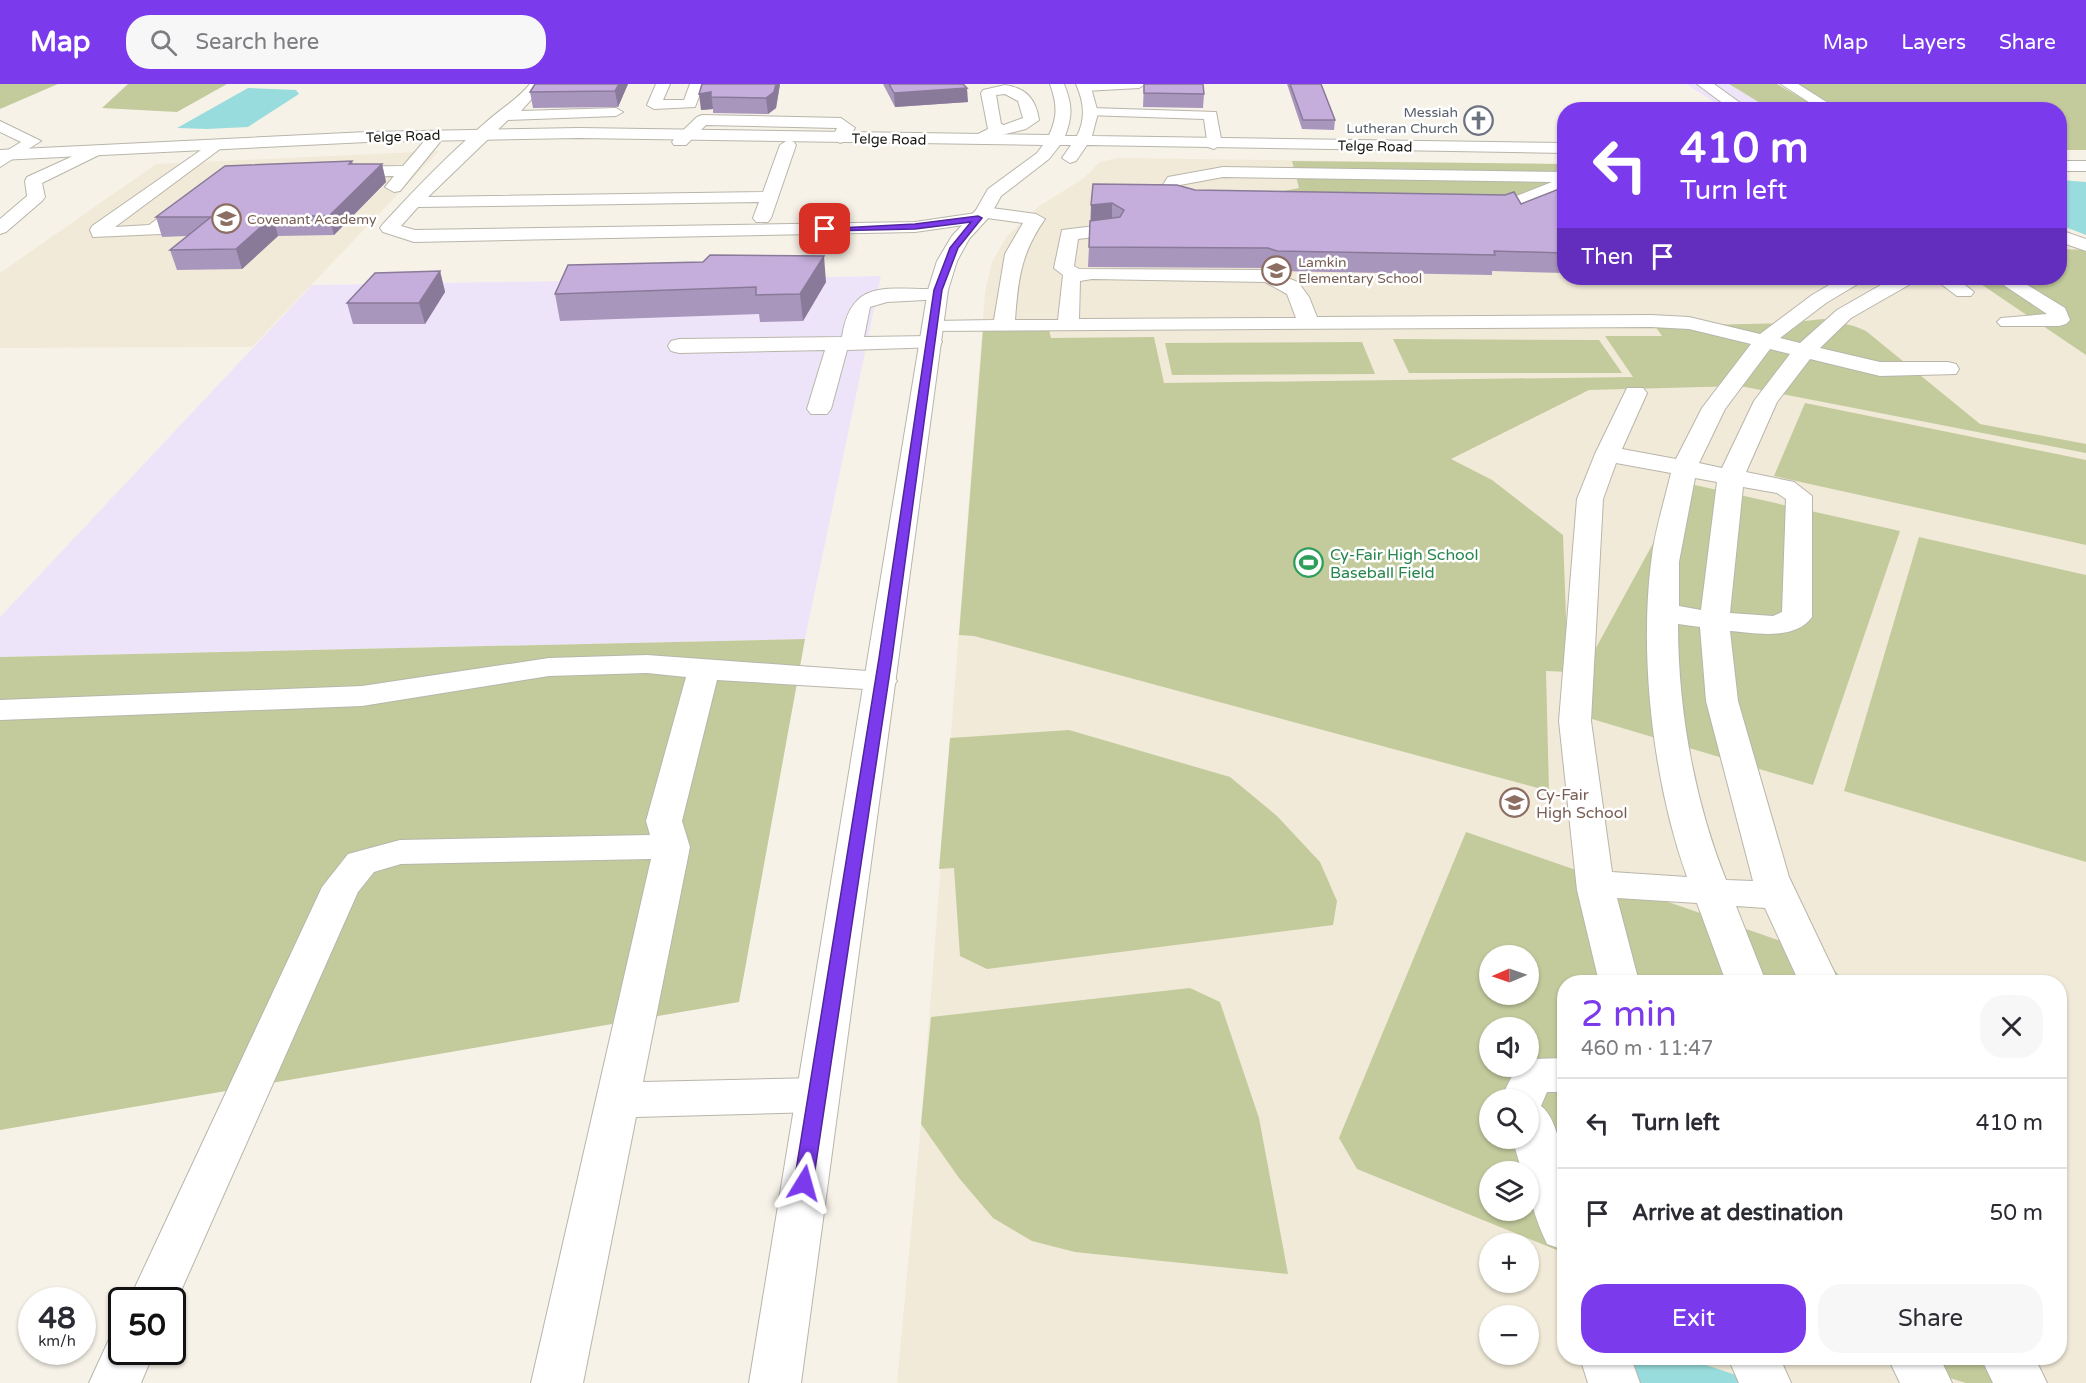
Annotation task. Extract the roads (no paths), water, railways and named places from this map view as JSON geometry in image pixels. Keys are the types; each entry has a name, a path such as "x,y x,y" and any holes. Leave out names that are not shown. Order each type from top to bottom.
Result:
{"main road":[{"path":"538,84 522,103 503,116 389,228 414,236 915,227 984,217 1036,219 1026,228 1017,250 1008,285 1004,325"},
{"path":"663,84 654,105 690,104 697,84"},
{"path":"1059,169 1080,146 1092,112 1091,99 1084,85 1139,84"},
{"path":"1704,84 1731,102"},
{"path":"1788,84 1818,102"},
{"path":"775,1383 816,1095 881,681 933,321 947,261 984,217 994,194 1030,168 1051,146 1063,122 1044,94 1001,85 988,93 994,126 1000,129"},
{"path":"1030,168 1025,160 986,145 986,134 1021,126 1030,120 1044,94"},
{"path":"675,105 702,120 841,123 847,128 840,138"},
{"path":"503,116 616,112"},
{"path":"1092,112 1210,115 1214,144"},
{"path":"684,138 702,120"},
{"path":"0,126 33,141 4,157"},
{"name":"Telge Road","path":"214,146 281,147 432,142 480,138"},
{"name":"Telge Road","path":"684,138 788,145 1214,144 1557,148"},
{"name":"Telge Road","path":"4,157 293,140 840,138 986,145"},
{"path":"323,172 405,171 432,142"},
{"path":"758,231 788,145"},
{"path":"178,174 209,181 154,230 100,233 99,230 214,146"},
{"name":"Telge Road","path":"1080,146 1557,158"},
{"path":"0,228 36,197 32,184 95,151"},
{"path":"2067,153 2086,153"},
{"path":"2067,166 2086,166"},
{"path":"389,192 406,176 405,171"},
{"path":"1227,202 1194,201 1177,196 1169,189 1174,181 1185,177 1223,172 1557,177"},
{"path":"1262,172 1267,189 1541,193"},
{"path":"1456,205 1502,206 1557,186"},
{"path":"413,202 770,197"},
{"path":"1076,275 1064,268 1069,234 1112,230"},
{"path":"1068,325 1070,279 1076,275 1092,273 1266,276 1286,280 1294,287 1309,324"},
{"path":"1743,975 1694,843 1673,754 1663,647 1665,562 1685,466 1714,408 1766,339 1819,299 1842,285"},
{"path":"1816,975 1770,877 1722,701 1714,621 1731,476 1766,401 1804,351 1844,314 1895,285"},
{"path":"1954,285 1964,292"},
{"path":"2008,322 2059,320 2058,312 2014,285"},
{"path":"819,409 861,305 866,300 884,297 933,321"},
{"path":"679,346 845,344 933,321 1004,325 1068,325 1651,321 1689,322 1766,339 1804,351 1880,369 1948,369"},
{"path":"1617,975 1596,884 1575,721 1590,499 1607,454 1635,393"},
{"path":"1607,454 1685,466 1785,487 1799,496 1797,617 1776,626 1714,621 1664,612"},
{"path":"0,710 362,696 549,667 647,664 704,670 881,681"},
{"path":"557,1383 672,847 664,821 704,670"},
{"path":"159,1287 341,887 361,863 400,852 672,847"},
{"path":"1596,884 1779,896"},
{"path":"1527,1089 1533,1076 1557,1075"},
{"path":"618,1100 816,1095"},
{"path":"1538,1149 1557,1208"},
{"path":"115,1383 123,1365"},
{"path":"1608,1365 1614,1383"},
{"path":"1757,1365 1765,1383"},
{"path":"1917,1365 1926,1383"},
{"path":"2011,1365 2021,1383"}],"water":[{"path":"248,88 296,90 299,94 248,127 177,128"},
{"path":"2067,181 2086,182 2086,235 2067,228"},
{"path":"1587,1365 1706,1365 1760,1383 1592,1383"}],"place":[{"name":"Messiah Lutheran Church","path":"1479,120"},
{"name":"Covenant Academy","path":"226,219"},
{"name":"Lamkin Elementary School","path":"1277,270"},
{"name":"Cy-Fair High School Baseball Field","path":"1309,563"},
{"name":"Cy-Fair High School","path":"1515,803"}]}
